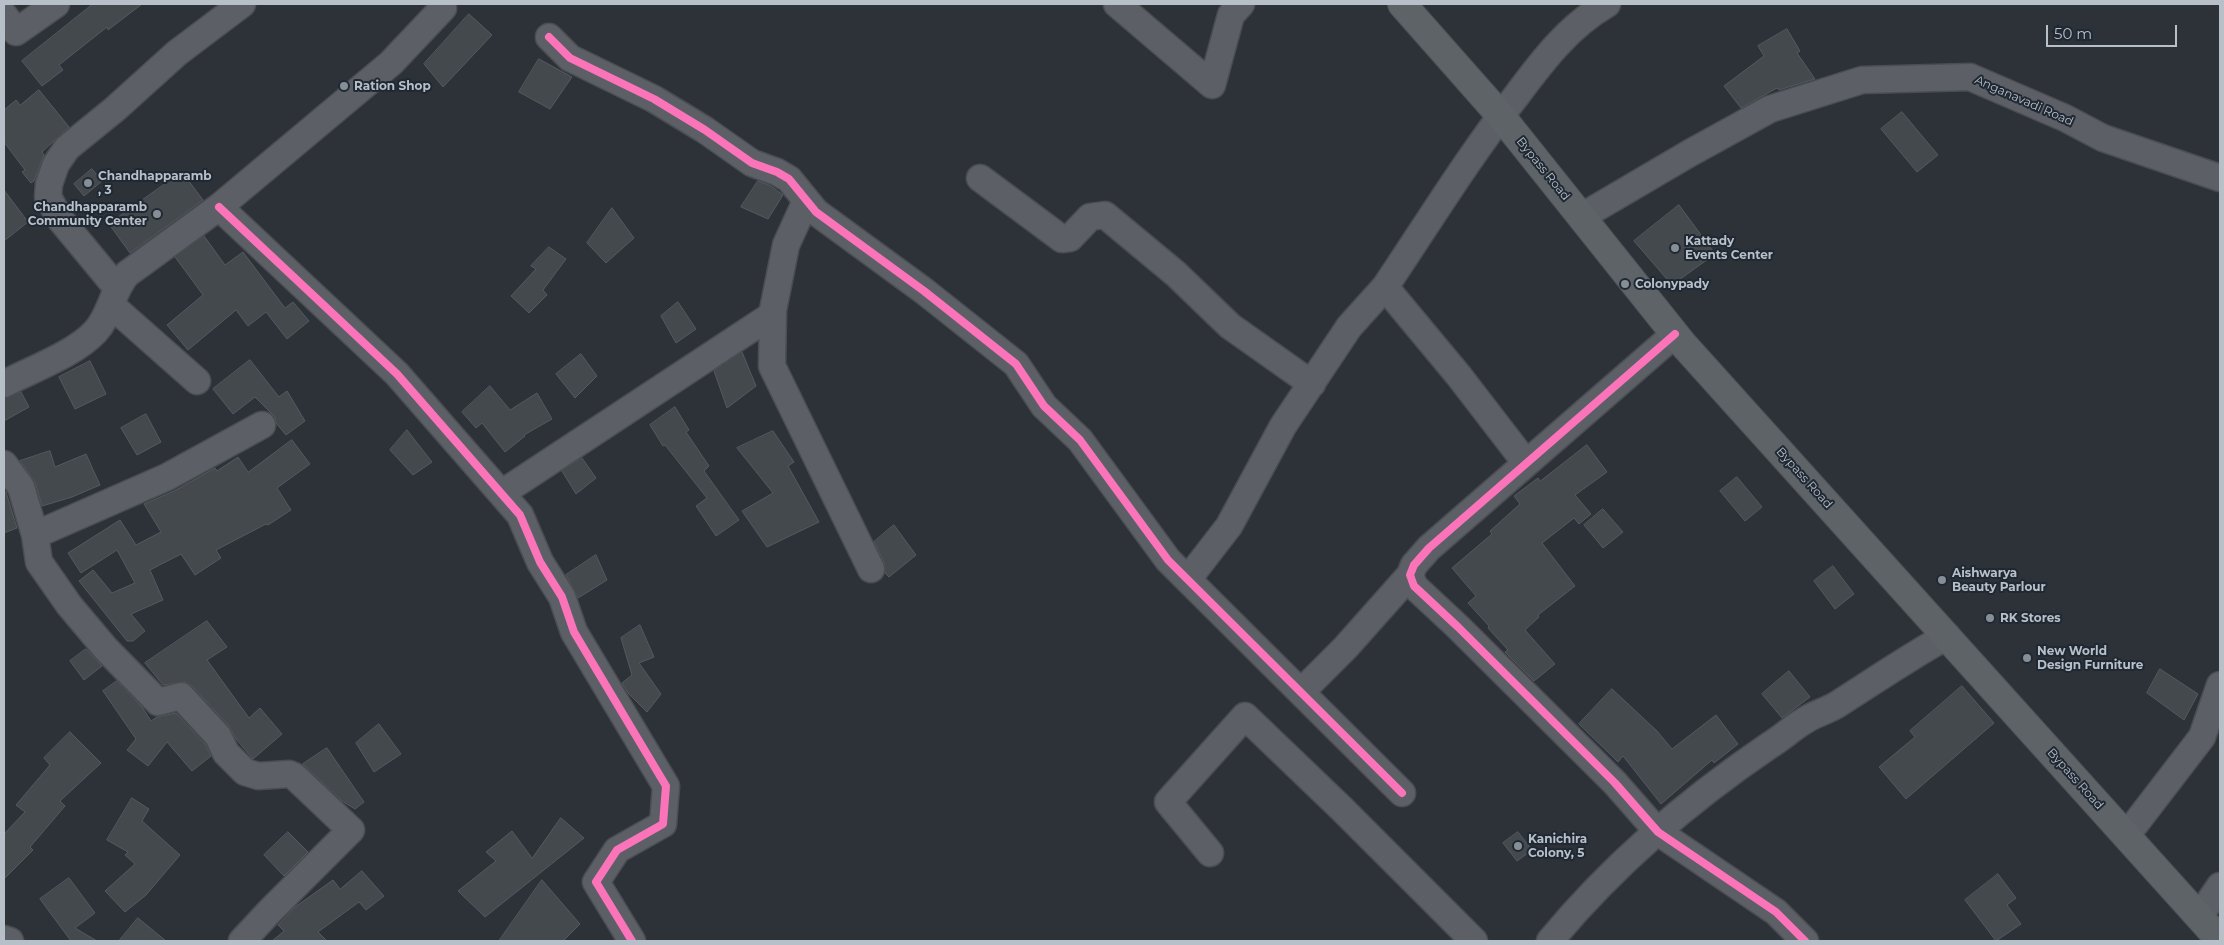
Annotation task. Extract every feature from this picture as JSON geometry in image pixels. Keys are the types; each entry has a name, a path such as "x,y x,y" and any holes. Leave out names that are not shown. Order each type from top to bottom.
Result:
{"main road":[{"name":"Bypass Road","path":"1402,4 1500,116 1675,334 2220,940"}],"street":[{"path":"4,15 16,32 56,4"},
{"path":"197,381 114,297 60,218 48,196 49,184 56,164 67,148 115,109 177,53 242,4"},
{"path":"4,384 72,349 95,332 106,317 114,297 127,274 219,207 391,63 443,8 442,4"},
{"path":"1117,4 1212,85 1232,15 1241,4"},
{"path":"1188,579 1229,526 1283,426 1349,327 1385,287 1500,116 1567,33 1580,21 1607,4"},
{"path":"549,38 570,58 654,99 705,130 752,163 777,172 789,180 816,212 924,291 1016,364 1044,406 1080,440 1168,560 1402,793"},
{"name":"Anganavadi Road","path":"1581,217 1770,109 1862,80 1970,77 2065,118 2103,138 2220,178"},
{"path":"980,178 1062,239 1070,238 1090,217 1105,215 1176,274 1230,326 1312,384"},
{"path":"806,201 786,245 772,315 772,366 871,569"},
{"path":"219,207 397,374 520,515 540,562 562,597 574,632 666,786 662,824 617,850 596,882 632,941"},
{"path":"1385,287 1459,376 1526,464"},
{"path":"502,494 772,315"},
{"path":"1301,692 1346,647 1410,575 1414,565 1429,548 1675,334"},
{"path":"35,535 167,477 262,425"},
{"path":"4,464 21,487 35,535 38,562 68,605 106,649 158,702 181,696 218,736 226,753 245,772 258,776 289,774 294,776 351,830 242,941"},
{"path":"1410,575 1414,586 1458,627 1615,783 1658,832 1776,912 1805,941"},
{"path":"1554,940 1579,906 1658,832 1742,763 1805,720 1836,706 1912,655 1947,636"},
{"path":"2126,836 2202,737 2220,685"},
{"path":"1210,853 1168,802 1245,716 1342,809 1474,941"},
{"path":"2199,916 2220,886"},
{"path":"4,939 10,941"}],"building":[{"path":"93,4 142,4 108,30 107,27 59,65 63,70 42,86 22,61"},
{"path":"469,14 492,35 443,87 424,64"},
{"path":"1787,29 1800,51 1797,53 1815,79 1779,90 1777,88 1741,108 1724,86 1764,56 1758,46"},
{"path":"539,59 572,77 550,109 519,92"},
{"path":"39,90 69,127 42,152 44,155 34,181 31,183 22,172 25,170 4,142 4,110 16,100 20,105"},
{"path":"1902,112 1938,155 1917,172 1881,129"},
{"name":"Chandhapparamb , 3","path":"92,169 102,181 84,196 74,184"},
{"name":"Chandhapparamb Community Center","path":"182,172 203,200 130,253 109,224"},
{"path":"758,181 771,186 783,195 768,219 741,207"},
{"path":"4,190 28,222 4,241"},
{"name":"Kattady Events Center","path":"1679,205 1715,254 1672,285 1634,241"},
{"path":"612,208 634,238 606,263 587,243"},
{"path":"204,236 225,265 243,252 285,308 293,302 309,321 287,339 266,312 248,326 236,310 188,350 167,325 203,295 175,257"},
{"path":"549,247 566,259 543,290 547,295 529,313 511,296 536,269 531,266"},
{"path":"678,302 696,329 676,343 661,316"},
{"path":"742,352 756,386 727,408 714,371"},
{"path":"581,354 597,376 575,398 556,374"},
{"path":"250,360 279,397 287,391 305,421 286,435 276,423 275,417 255,397 233,414 213,389"},
{"path":"90,361 106,394 75,409 59,377"},
{"path":"490,386 510,410 537,393 552,419 524,435 505,452 482,423 476,428 462,412"},
{"path":"21,392 29,407 4,421 4,399"},
{"path":"675,407 689,430 686,432 709,466 704,471 739,520 716,536 696,506 707,498 665,445 663,446 650,425"},
{"path":"146,414 161,442 137,455 121,428"},
{"path":"407,430 432,462 413,475 390,450"},
{"path":"773,431 794,462 788,466 819,522 767,547 742,511 773,493 737,448"},
{"path":"292,440 310,464 277,488 291,510 268,525 266,524 216,550 221,558 195,575 181,554 150,570 163,600 131,614 145,631 133,641 127,641 79,581 93,570 112,593 135,583 117,550 81,573 68,553 120,520 136,545 161,532 144,504 174,491 215,468 217,471 238,457 248,472"},
{"path":"1587,445 1607,472 1575,495 1591,514 1579,524 1574,518 1542,543 1575,586 1538,615 1539,617 1525,630 1555,664 1534,681 1505,652 1508,650 1468,603 1476,596 1452,568 1492,534 1490,531 1520,504 1514,496 1538,478 1540,481"},
{"path":"50,451 55,467 86,454 100,485 72,497 42,506 35,482 20,461"},
{"path":"582,458 596,478 576,494 562,471"},
{"path":"1737,477 1762,507 1745,521 1720,491"},
{"path":"6,492 17,528 4,533 4,493"},
{"path":"1603,509 1623,532 1603,548 1584,525"},
{"path":"894,525 916,555 889,577 885,573 884,562 874,542"},
{"path":"596,555 607,580 578,598 566,575"},
{"path":"1833,566 1854,594 1835,609 1814,581"},
{"path":"207,621 227,647 207,660 249,718 260,708 282,734 253,759 236,739 229,726 192,686 185,682 163,685 145,663"},
{"path":"640,625 654,657 639,663 661,694 647,712 628,693 622,683 632,675 621,638"},
{"path":"86,649 102,666 84,680 70,661"},
{"path":"2160,669 2198,694 2184,720 2147,693"},
{"path":"1789,671 1810,697 1782,718 1762,694"},
{"path":"117,681 142,707 151,721 157,717 176,713 205,744 211,756 192,771 167,742 148,766 127,750 136,739 103,691"},
{"path":"1962,686 1994,723 1906,799 1879,767 1915,737 1910,731"},
{"path":"1612,689 1657,731 1672,749 1716,715 1738,744 1714,763 1712,760 1661,804 1623,756 1618,762 1579,724"},
{"path":"379,724 401,754 374,772 356,743"},
{"path":"70,732 101,763 60,801 65,806 30,847 33,850 4,879 4,834 25,812 16,805 50,765 44,758"},
{"path":"327,748 364,802 355,809 342,801 303,764"},
{"path":"132,798 149,809 142,821 180,855 146,895 125,912 105,891 135,864 125,855 128,852 107,840"},
{"path":"561,818 584,838 485,917 458,891 496,861 486,852 512,831 532,858"},
{"path":"288,832 308,852 284,876 264,855"},
{"name":"Kanichira Colony, 5","path":"1518,832 1532,850 1517,861 1503,843"},
{"path":"362,871 384,896 366,910 359,902 318,932 327,941 272,941 284,931 278,925 295,907 333,880 340,889"},
{"path":"1998,874 2016,898 2007,905 2021,924 1996,941 1965,900"},
{"path":"69,878 95,913 75,928 97,941 71,941 40,899"},
{"path":"542,880 580,924 563,941 499,941"},
{"path":"138,918 166,941 119,941"}],"cycle path":[{"path":"549,37 570,58 654,99 705,130 752,163 777,172 789,179 816,212 924,291 1016,364 1044,406 1080,440 1168,560 1402,793"},
{"path":"219,207 397,374 520,515 540,562 562,597 574,632 666,786 663,824 617,850 596,882 632,941"},
{"path":"1675,334 1429,548 1414,565 1410,575 1414,586 1458,627 1615,783 1658,832 1776,912 1805,941"}],"place":[{"name":"Ration Shop","path":"344,86"},
{"name":"Chandhapparamb , 3","path":"88,183"},
{"name":"Chandhapparamb Community Center","path":"157,214"},
{"name":"Kattady Events Center","path":"1675,248"},
{"name":"Colonypady","path":"1625,284"},
{"name":"Aishwarya Beauty Parlour","path":"1942,580"},
{"name":"RK Stores","path":"1990,618"},
{"name":"New World Design Furniture","path":"2027,658"},
{"name":"Kanichira Colony, 5","path":"1518,846"}]}
